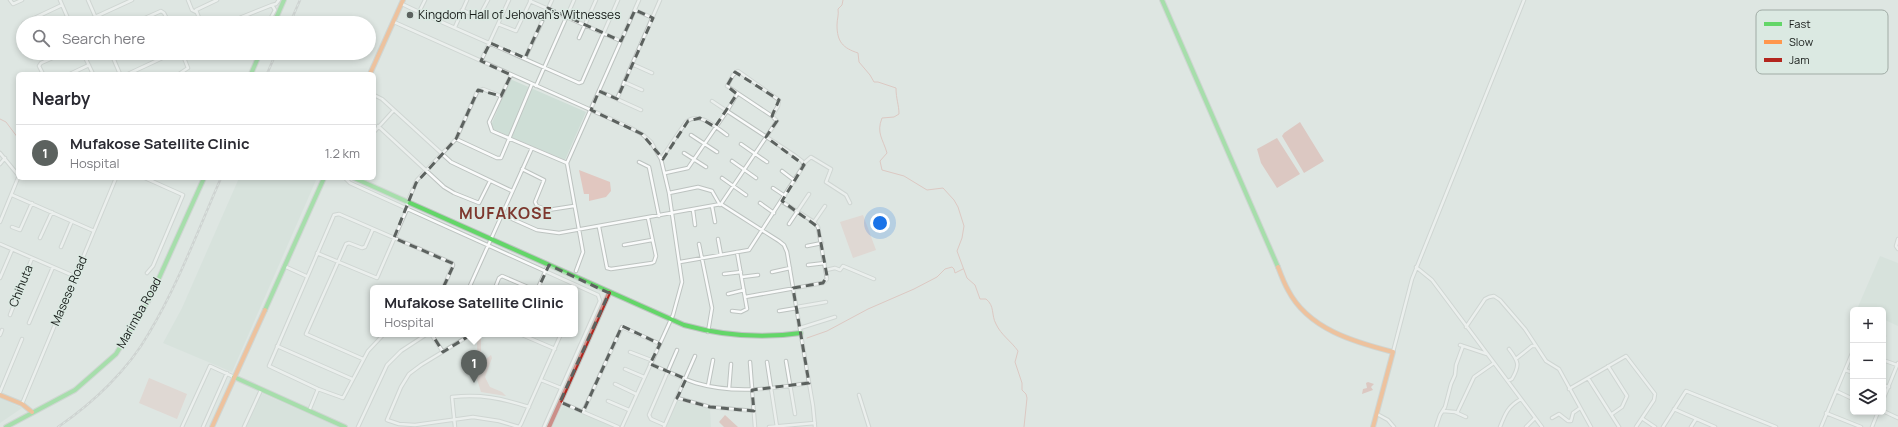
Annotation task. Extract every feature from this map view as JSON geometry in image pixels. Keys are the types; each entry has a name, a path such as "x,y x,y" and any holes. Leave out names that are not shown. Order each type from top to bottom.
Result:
{"street":[{"path":"10,0 13,4 22,0"},
{"path":"60,0 67,16"},
{"path":"88,0 95,16"},
{"path":"97,16 132,0"},
{"path":"188,0 192,10 196,12 198,16"},
{"path":"196,12 197,9 217,0"},
{"path":"244,16 276,4 279,0"},
{"path":"277,16 284,0"},
{"path":"419,12 424,0"},
{"path":"455,27 467,0"},
{"path":"462,10 476,16 480,15 488,0"},
{"path":"481,61 509,0"},
{"path":"525,58 552,0"},
{"path":"536,86 574,0"},
{"path":"580,38 596,0"},
{"path":"371,72 402,2 419,12 581,83 618,0"},
{"path":"576,271 583,255 567,163 639,0"},
{"path":"617,99 660,0"},
{"path":"1162,0 1288,291 1301,308 1320,326 1347,338 1393,352"},
{"path":"1373,427 1407,294 1416,267 1524,0"},
{"path":"498,24 516,31 531,1 621,41"},
{"path":"40,16 62,5"},
{"path":"272,5 275,10 272,16"},
{"path":"635,10 653,18"},
{"path":"150,16 161,11 166,16"},
{"path":"394,22 642,134 651,142 661,159 669,193 682,282 671,319 650,362 622,427"},
{"path":"42,72 39,66 41,63 48,60"},
{"path":"86,60 92,72"},
{"path":"114,60 119,72"},
{"path":"132,72 158,60"},
{"path":"182,72 188,68 185,60"},
{"path":"252,72 257,60"},
{"path":"632,64 652,72"},
{"path":"74,72 89,65"},
{"path":"502,214 542,231 560,233 672,214 720,204 734,186 777,121 772,116 727,86 733,74 738,71 779,100 778,106 772,116"},
{"path":"511,75 489,126 492,130 567,163"},
{"path":"624,82 642,90"},
{"path":"456,139 499,159 532,84"},
{"path":"317,253 376,279 407,209 407,203 416,183 456,139 478,90 483,89 501,96"},
{"path":"599,91 642,110"},
{"path":"665,173 685,170 727,111 737,94"},
{"path":"376,96 382,99 451,162 512,191"},
{"path":"712,101 804,163"},
{"path":"376,129 394,110"},
{"path":"661,159 688,120 700,118 728,135"},
{"path":"378,126 444,187 477,203 481,202 490,181"},
{"path":"691,135 716,152"},
{"path":"742,144 767,162"},
{"path":"471,285 488,244 532,148"},
{"path":"0,153 16,174"},
{"path":"684,153 706,167"},
{"path":"680,262 748,250 795,181 803,168 804,163 811,157 831,169 826,182 846,195 850,203"},
{"path":"0,164 5,158"},
{"path":"732,161 756,178"},
{"path":"639,162 649,167 659,216"},
{"path":"522,169 544,180 535,202 537,206 550,210 574,206"},
{"path":"782,171 795,181"},
{"path":"722,178 746,195"},
{"path":"0,222 17,180"},
{"name":"Masese Road","path":"22,404 115,180"},
{"path":"147,273 153,266 183,195 149,180"},
{"name":"Marimba Road","path":"6,427 75,390 106,365 124,343 150,298 203,180"},
{"path":"212,427 323,180"},
{"path":"347,180 350,183 407,209 577,285"},
{"path":"358,180 609,293 671,319 708,332 737,337 760,338 801,331 835,317"},
{"path":"669,193 702,187 712,191 720,204 784,245 797,307 815,427"},
{"path":"773,188 785,196"},
{"path":"789,224 809,194"},
{"path":"12,195 94,231"},
{"path":"745,297 826,281 825,263 818,226 782,201"},
{"path":"12,227 20,230 32,203"},
{"path":"760,203 774,213"},
{"path":"712,206 715,222"},
{"path":"814,222 825,206"},
{"path":"693,210 696,224"},
{"path":"40,238 52,212"},
{"path":"381,337 368,351 343,398 318,390 269,366 306,276 336,214 453,264 444,285"},
{"path":"599,227 606,266 609,269 654,262 656,256 648,218"},
{"path":"60,247 72,221"},
{"path":"363,359 306,334 346,244 349,243 362,248 365,246 373,229"},
{"path":"718,239 721,255"},
{"path":"1898,239 1896,246 1898,249"},
{"path":"624,245 652,240"},
{"path":"807,246 822,243"},
{"path":"0,244 74,276"},
{"path":"699,244 712,308 708,332"},
{"path":"0,278 12,250"},
{"path":"732,312 746,310 737,252"},
{"name":"Chihuta","path":"10,315 32,258"},
{"path":"808,265 825,263"},
{"path":"539,285 548,265"},
{"path":"284,266 306,276"},
{"path":"826,270 834,268 840,270 843,266 874,279"},
{"path":"29,323 53,267"},
{"path":"1416,267 1432,280 1542,427"},
{"path":"772,272 790,268"},
{"path":"724,274 740,272"},
{"path":"742,277 758,275"},
{"path":"496,285 499,278 502,276 523,285"},
{"path":"544,427 600,301 600,297 598,295 578,285"},
{"path":"728,294 744,290"},
{"path":"549,427 609,293"},
{"path":"1466,327 1485,299 1494,296 1500,300 1525,330 1546,361 1559,369 1591,427"},
{"path":"779,311 826,302"},
{"path":"583,412 622,327 660,344"},
{"path":"0,335 2,330"},
{"path":"358,427 386,365 400,350 422,337"},
{"path":"433,337 443,352"},
{"path":"467,337 409,374 401,387 387,420 399,424 415,425 454,419 484,418 517,427 522,424 528,407 560,337"},
{"path":"527,337 554,349"},
{"path":"22,339 0,394 22,404 29,408 32,412"},
{"path":"277,346 352,379"},
{"path":"1436,427 1455,375 1456,365 1462,346 1487,354"},
{"path":"1517,358 1532,346 1536,346"},
{"path":"1508,380 1512,379 1517,370 1517,358 1509,349"},
{"path":"677,350 649,416 651,419 664,426 695,356"},
{"path":"630,352 686,379 708,386 752,390 809,383"},
{"path":"1569,389 1626,356 1655,394 1654,400 1643,419 1636,427"},
{"path":"1821,427 1850,359"},
{"path":"708,386 713,360"},
{"path":"786,361 795,414"},
{"path":"1886,361 1897,364 1886,392"},
{"path":"750,362 755,427"},
{"path":"768,362 777,426"},
{"path":"1457,414 1474,377 1494,363"},
{"path":"729,389 731,364"},
{"path":"182,427 210,366 345,427"},
{"path":"1608,366 1627,396 1622,407 1612,414"},
{"path":"625,369 644,377"},
{"path":"1845,370 1850,372"},
{"path":"203,427 227,373"},
{"path":"1588,378 1619,427"},
{"path":"541,380 561,388"},
{"path":"615,384 636,394"},
{"path":"244,427 261,389"},
{"path":"309,411 318,390"},
{"path":"1663,427 1686,391 1776,427"},
{"path":"1836,391 1850,398"},
{"path":"859,394 869,427"},
{"path":"455,427 452,397 483,395 506,399 528,407"},
{"path":"677,398 710,407 754,411"},
{"path":"1500,427 1505,413 1511,404 1521,399"},
{"path":"608,401 629,410"},
{"path":"560,402 618,427"},
{"path":"1552,418 1559,414 1571,422 1572,413 1580,408"},
{"path":"1674,409 1715,427"},
{"path":"1443,411 1466,417"},
{"path":"1886,412 1898,418"},
{"path":"1826,413 1861,427"},
{"path":"1377,414 1388,420 1394,427"},
{"path":"1872,427 1877,415"},
{"path":"1526,427 1535,418"},
{"path":"1643,419 1655,427"},
{"path":"1691,427 1696,419"},
{"path":"769,427 815,423"}],"highlighted area":[{"path":"548,8 621,41 635,10 653,18 617,99 599,91 591,110 642,134 663,159 688,121 700,118 715,127 737,94 727,86 735,72 779,100 772,116 777,121 766,137 804,165 782,201 818,227 827,276 823,283 793,288 809,383 752,390 754,411 710,407 677,398 686,379 650,364 660,344 622,326 583,412 560,402 609,293 549,265 537,291 552,298 543,317 513,305 503,326 483,316 472,334 443,352 418,312 438,299 454,264 394,238 416,183 456,139 478,90 501,96 511,75 481,61 490,43 525,58"}],"shaded area":[{"path":"510,79 586,112 565,160 490,128"},
{"path":"1300,122 1324,161 1304,173 1282,136"},
{"path":"1277,138 1300,174 1277,188 1261,163 1257,149"},
{"path":"579,170 610,182 611,191 606,197 589,201 589,194 584,194"},
{"path":"238,180 316,180 232,372 163,343 182,308"},
{"path":"863,215 876,250 853,258 840,222"},
{"path":"1880,256 1898,263 1898,326 1886,320 1886,307 1858,307"},
{"path":"475,338 481,338 481,353 486,359 491,355 492,358 485,377 490,387 502,392 506,396 481,392 476,376 478,372 477,343"},
{"path":"149,378 187,394 177,419 139,403"},
{"path":"1368,382 1374,384 1371,387 1373,390 1362,394 1363,389 1367,388 1366,383"},
{"path":"261,393 338,427 246,427"},
{"path":"0,398 22,408 0,423"},
{"path":"677,401 710,409 711,427 666,427"},
{"path":"563,405 614,427 552,427"},
{"path":"725,415 738,427 724,427 719,422"}],"waterway":[{"path":"843,0 842,5 838,9 837,25 838,36 842,44 848,49 858,53 859,62 874,82 896,88 899,114 894,117 882,118 880,123 880,132 887,153 880,161 882,170 904,176 927,190 943,188 958,207 964,226 962,238 957,251 967,278 975,285 980,299 986,299 989,302 998,328 1018,351 1015,362 1022,383 1022,390 1026,394 1027,398 1024,427"},
{"path":"0,119 6,122 16,135"},
{"path":"807,338 827,331 868,309 914,289 937,277 945,269 952,267 955,273 963,269"}],"railway":[{"path":"293,16 300,0"},
{"path":"268,72 273,60"},
{"path":"58,427 71,418 109,385 131,360 140,347 169,296 220,180"}],"traffic: fast":[{"path":"277,16 284,0"},
{"path":"1162,0 1278,267"},
{"path":"252,72 257,60"},
{"path":"6,427 75,390 116,354 150,298 203,180"},
{"path":"265,310 323,180"},
{"path":"358,180 684,325 713,332 742,335 771,336 801,333"},
{"path":"234,377 345,427"}],"traffic: slow":[{"path":"371,72 403,0"},
{"path":"1278,267 1287,287 1307,315 1333,332 1363,344 1393,352 1373,427"},
{"path":"212,427 265,310"},
{"path":"0,395 22,404 32,412"}],"traffic: jam":[{"path":"549,427 609,293"}],"place":[{"name":"Kingdom Hall of Jehovah's Witnesses","path":"410,15"},
{"name":"Mufakose Satellite Clinic","path":"474,383"}],"district":[{"name":"MUFAKOSE","path":"506,213"}]}
